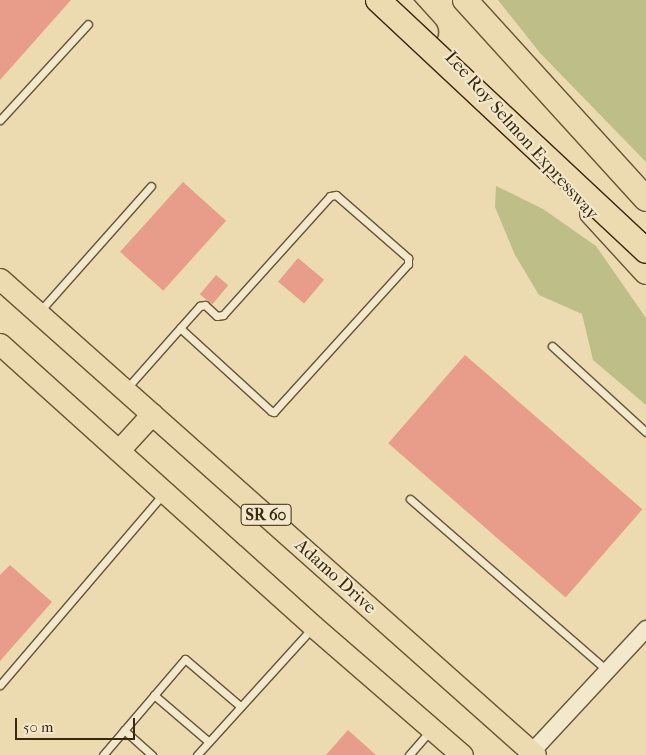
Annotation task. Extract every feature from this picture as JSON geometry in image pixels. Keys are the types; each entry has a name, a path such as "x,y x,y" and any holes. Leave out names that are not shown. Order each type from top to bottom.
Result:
{"highway":[{"path":"378,0 646,251"},
{"name":"Lee Roy Selmon Expressway","path":"397,0 646,272"},
{"path":"465,0 646,199"}],"main road":[{"name":"Adamo Drive","path":"0,279 532,754"},
{"name":"SR 60","path":"0,344 314,626 462,755"},
{"path":"120,450 152,414"}],"street":[{"path":"532,754 646,629"}],"lane":[{"path":"0,120 88,24"},
{"path":"38,313 151,186"},
{"path":"126,390 180,328 202,305 217,316 223,315 330,196 336,195 409,261 274,412 271,412 180,328"},
{"path":"552,346 646,432"},
{"path":"0,685 165,492"},
{"path":"410,499 608,670"},
{"path":"197,755 314,626"},
{"path":"103,755 185,659 240,706"},
{"path":"154,695 209,742"},
{"path":"409,755 432,729"},
{"path":"124,730 152,755"}],"green space":[{"path":"498,0 646,0 646,162 540,53"},
{"path":"496,186 543,209 596,246 646,318 646,405 593,360 582,314 539,295 515,255 495,207"}],"building":[{"path":"0,0 71,0 0,80"},
{"path":"183,182 226,221 163,291 120,252"},
{"path":"298,258 324,280 304,304 278,282"},
{"path":"216,275 228,285 212,304 200,294"},
{"path":"465,355 642,509 566,597 388,443"},
{"path":"10,565 52,602 0,661 0,575"},
{"path":"348,730 376,755 326,755"}]}
